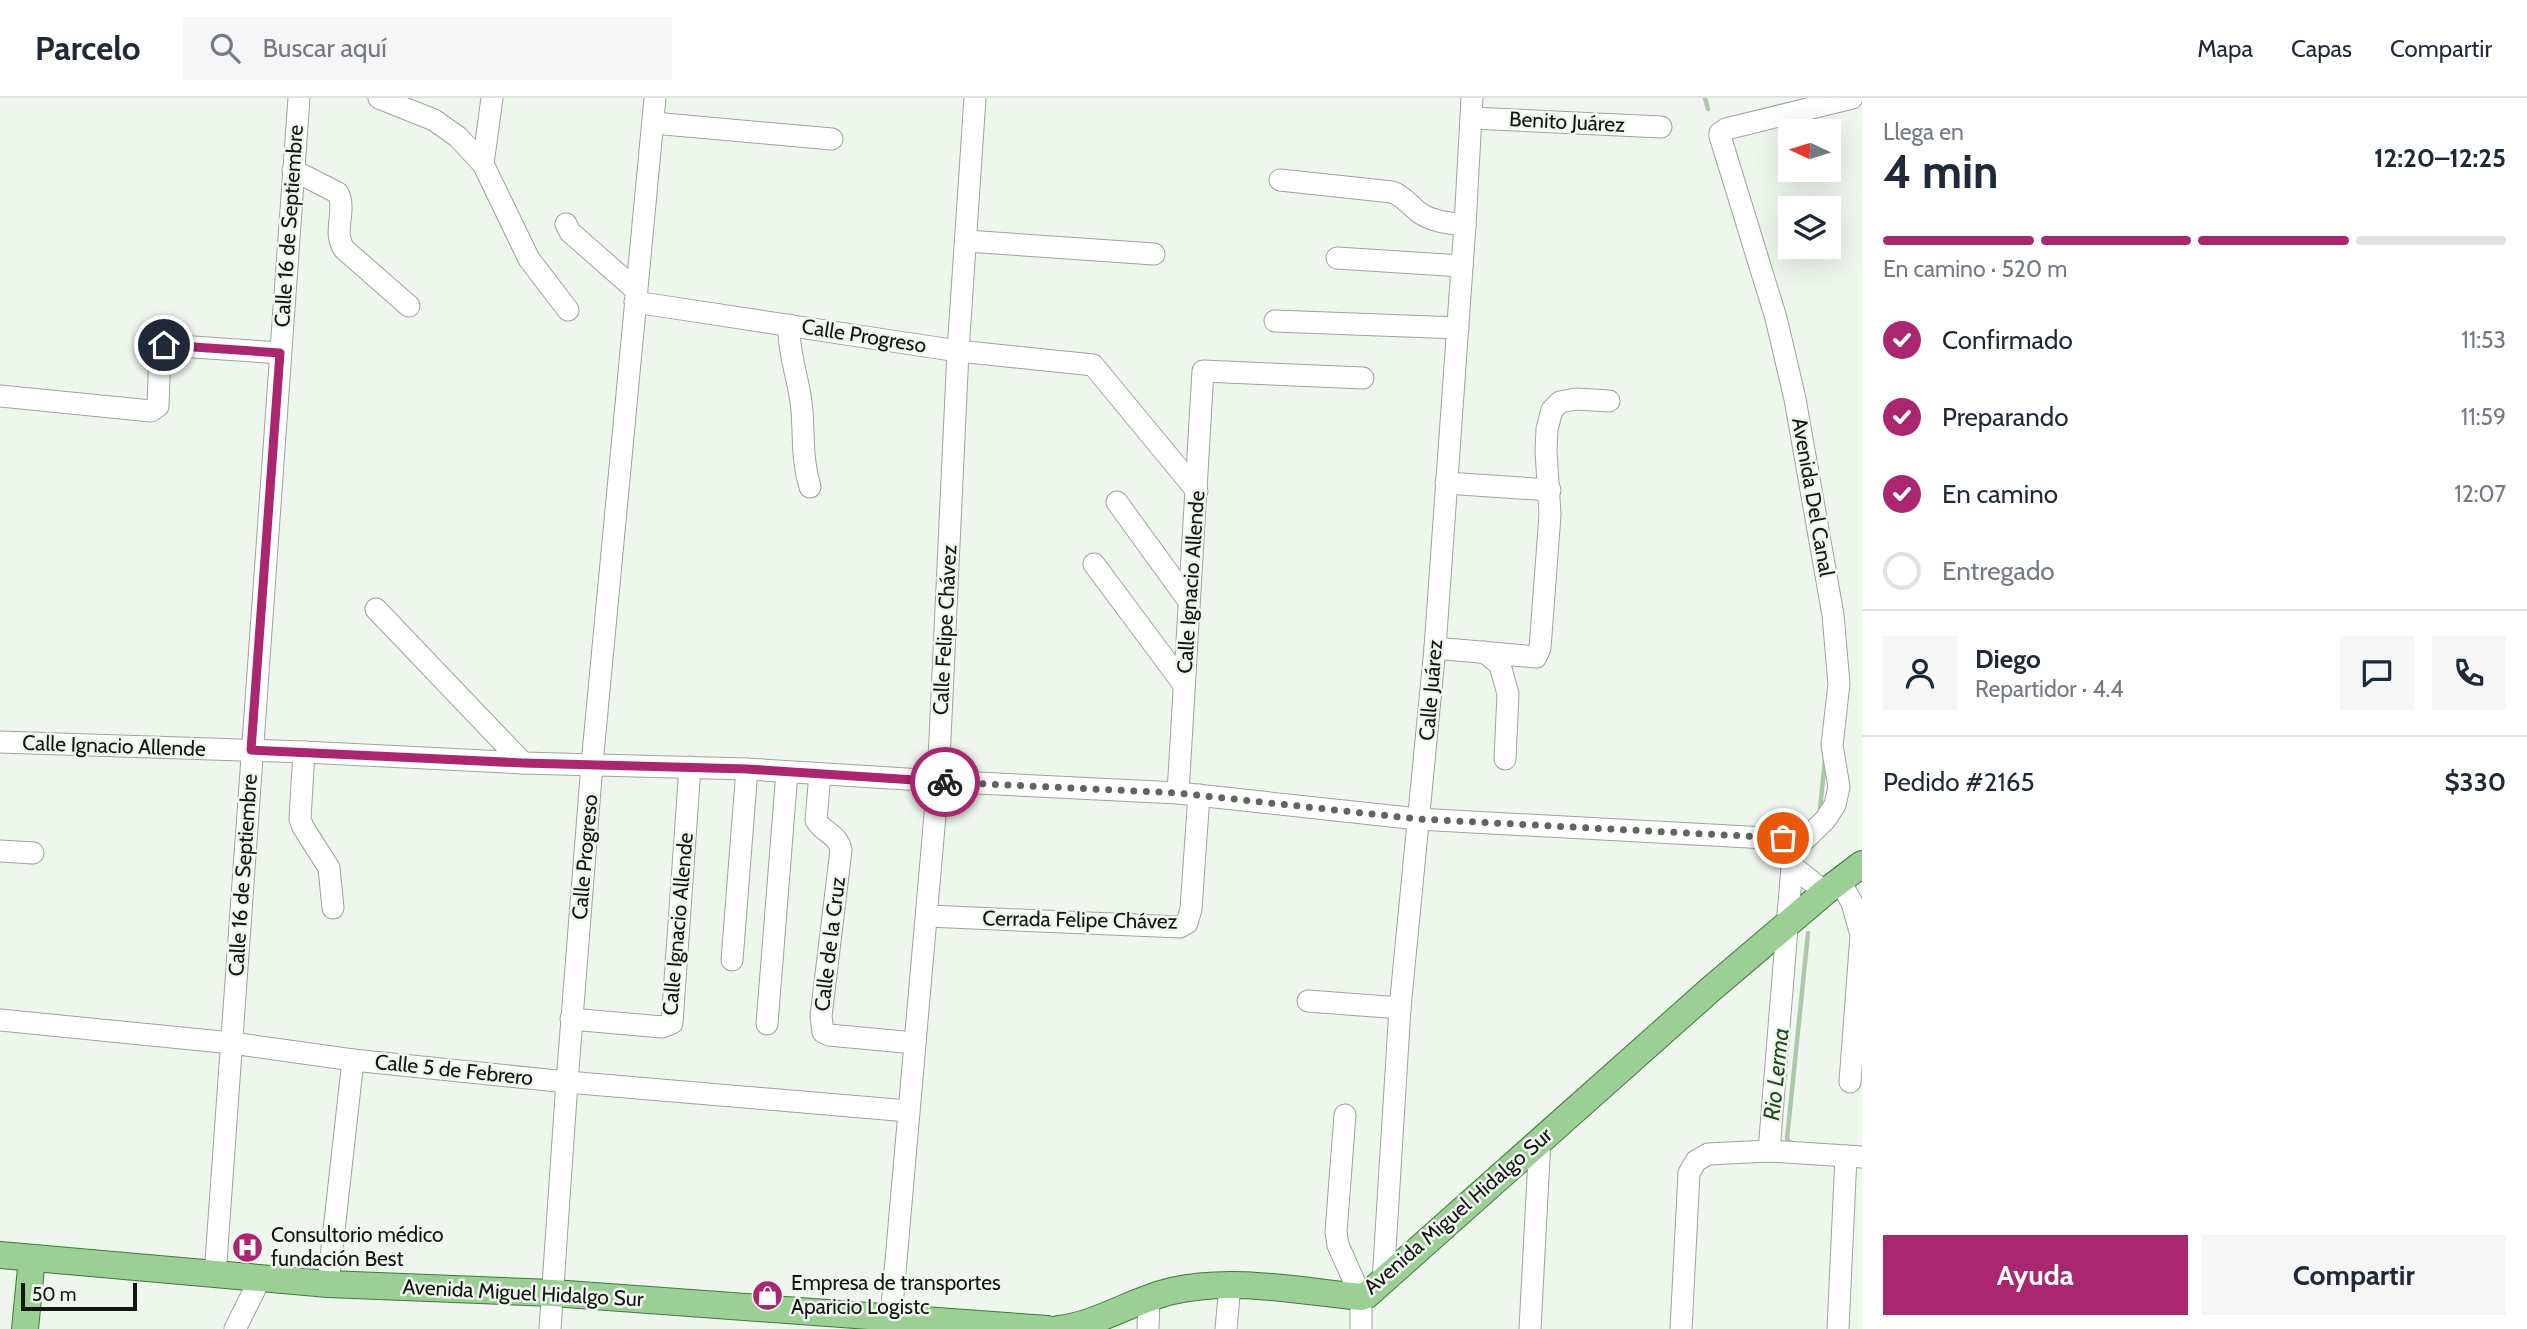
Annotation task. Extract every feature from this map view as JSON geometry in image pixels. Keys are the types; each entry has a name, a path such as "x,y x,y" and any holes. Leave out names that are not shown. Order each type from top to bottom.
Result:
{"main road":[{"name":"Avenida Miguel Hidalgo Sur","path":"1059,1329 1090,1322 1149,1298 1197,1286 1230,1285 1361,1297 1383,1282 1540,1139 1788,922 1862,864"},
{"name":"Avenida Miguel Hidalgo Sur","path":"0,1255 328,1284 553,1293 890,1323 1047,1329"},
{"path":"25,1329 32,1258"}],"street":[{"name":"Calle 16 de Septiembre","path":"215,1276 299,98"},
{"path":"379,98 434,120 458,137 483,164 529,259 568,310"},
{"path":"483,164 492,98"},
{"name":"Calle Progreso","path":"550,1329 566,1082 592,764 655,98"},
{"name":"Calle Felipe Chávez","path":"890,1323 938,781 958,351 975,98"},
{"name":"Avenida Del Canal","path":"1790,853 1825,820 1838,796 1832,745 1839,684 1833,615 1795,399 1776,318 1720,133 1852,98"},
{"name":"Benito Juárez","path":"1472,108 1661,127"},
{"name":"Calle Juárez","path":"1383,1282 1400,1008 1435,648 1472,108"},
{"path":"653,123 832,139"},
{"path":"293,170 338,193 341,200 338,241 344,250 409,306"},
{"path":"1280,180 1392,192 1404,198 1422,214 1439,221 1465,225"},
{"path":"566,224 570,232 636,296"},
{"path":"965,241 1154,254"},
{"path":"1338,258 1462,266"},
{"name":"Calle Progreso","path":"636,296 789,325 958,351 1093,365 1197,491"},
{"path":"1275,321 1458,328"},
{"path":"789,325 788,346 802,412 803,458 810,487"},
{"path":"0,396 151,411 158,406 159,353 164,345 280,353"},
{"name":"Calle Ignacio Allende","path":"1189,794 1184,685 1203,372 1363,377"},
{"path":"1435,648 1536,657 1539,652 1550,491 1547,429 1552,410 1560,402 1576,399 1609,401"},
{"path":"1446,483 1550,491"},
{"path":"1117,502 1188,600"},
{"path":"1094,564 1184,685"},
{"path":"376,609 523,763"},
{"path":"1485,652 1500,664 1508,694 1505,759"},
{"name":"Calle Ignacio Allende","path":"0,742 747,769 1189,794 1418,819 1779,838 1790,853"},
{"path":"304,752 300,819 329,868 333,908"},
{"name":"Calle Ignacio Allende","path":"571,1019 662,1027 672,1023 690,767"},
{"path":"732,960 747,769"},
{"path":"767,1024 787,772"},
{"name":"Calle de la Cruz","path":"820,774 816,820 825,831 837,839 841,850 821,1016 823,1031 829,1035 915,1043"},
{"name":"Cerrada Felipe Chávez","path":"927,916 1181,927 1187,923 1191,909 1189,794"},
{"path":"0,851 33,853"},
{"path":"1790,853 1852,903 1861,934 1850,1082"},
{"path":"1769,1151 1788,922 1790,853"},
{"path":"1308,1001 1400,1008"},
{"name":"Calle 5 de Febrero","path":"0,1020 232,1043 353,1060 566,1082 908,1111"},
{"path":"328,1284 353,1060"},
{"path":"1345,1115 1336,1232 1338,1245 1361,1297 1361,1329"},
{"path":"1531,1329 1540,1139"},
{"path":"1681,1329 1691,1168 1696,1161 1708,1154 1769,1151 1854,1157 1838,1329"},
{"path":"235,1329 260,1279"},
{"path":"1226,1329 1230,1285"},
{"path":"1148,1329 1149,1298"}],"waterway":[{"name":"Rio Lerma","path":"1705,98 1708,109"},
{"name":"Rio Lerma","path":"1820,809 1825,760"},
{"name":"Rio Lerma","path":"1794,1146 1787,1139 1808,933"}],"way so far":[{"path":"945,782 1178,793 1418,819 1783,838"}],"place":[{"name":"Consultorio médico fundación Best","path":"248,1247"},
{"name":"Empresa de transportes Aparicio Logistc","path":"768,1295"}],"route":[{"path":"164,345 280,353 251,750 523,763 747,769 945,782"}]}
